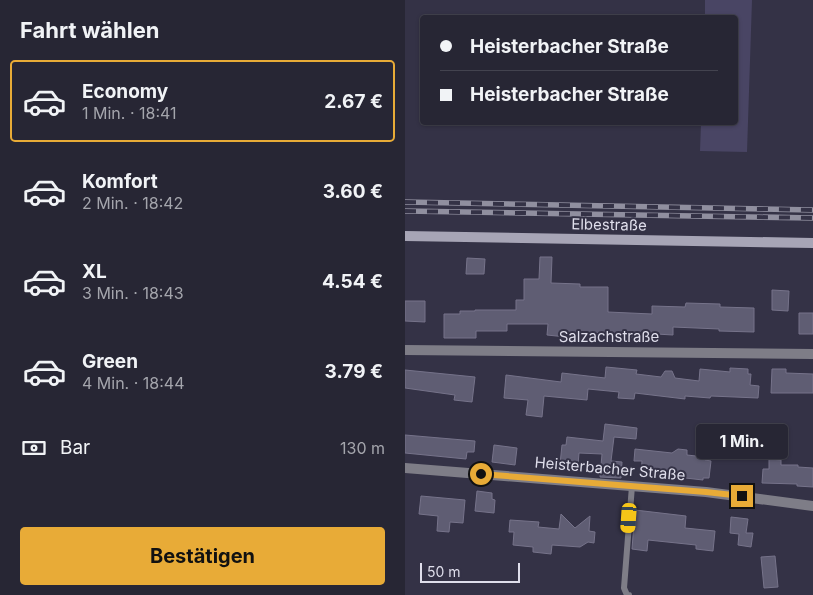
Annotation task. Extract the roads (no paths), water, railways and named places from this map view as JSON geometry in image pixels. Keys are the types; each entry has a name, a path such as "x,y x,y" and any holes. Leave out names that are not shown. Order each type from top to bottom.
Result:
{"main road":[{"name":"Elbestraße","path":"405,236 813,243"}],"street":[{"name":"Salzachstraße","path":"405,350 813,354"},
{"name":"Heisterbacher Straße","path":"405,468 706,492 813,506"}],"lane":[{"path":"629,595 624,588 632,486"}],"railway":[{"path":"405,202 813,210"},
{"path":"405,211 813,218"}]}
